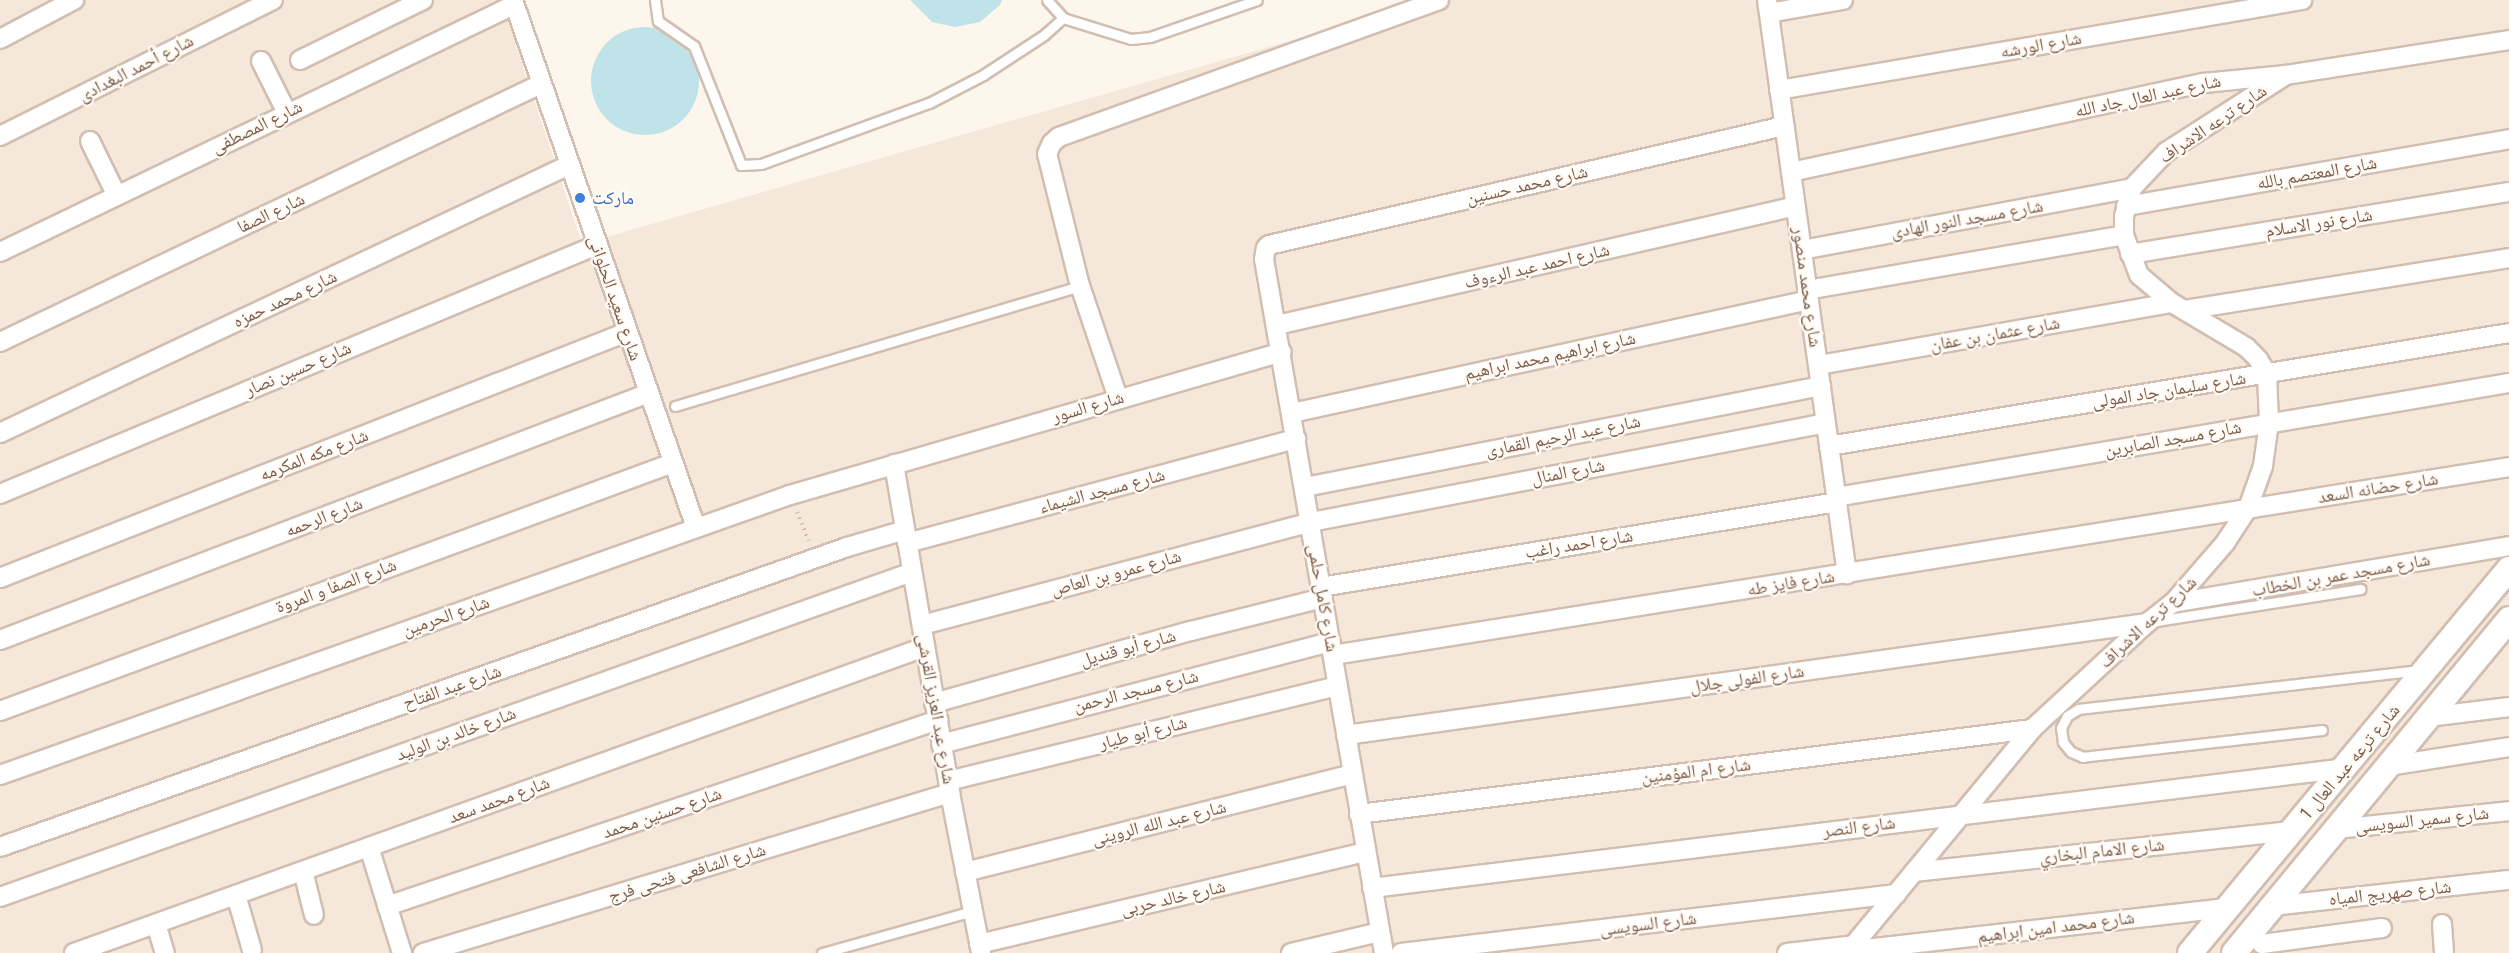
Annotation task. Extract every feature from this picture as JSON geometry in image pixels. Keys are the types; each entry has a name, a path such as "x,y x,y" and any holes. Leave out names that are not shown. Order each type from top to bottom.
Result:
{"street":[{"path":"0,39 74,0"},
{"name":"شارع أحمد البغدادى","path":"0,136 273,0"},
{"path":"300,60 423,0"},
{"path":"1118,398 1080,286 1047,154 1052,143 1059,137 1439,0"},
{"path":"1768,6 1843,0"},
{"name":"شارع الورشه","path":"1779,90 2302,0"},
{"name":"شارع سعيد الحلوانى","path":"513,3 696,528"},
{"name":"شارع المصطفى","path":"0,252 513,3"},
{"name":"شارع محمد منصور","path":"1768,6 1847,574"},
{"name":"شارع عبد العال جاد الله","path":"1791,172 2204,83 2286,75 2509,40"},
{"path":"261,61 287,112"},
{"name":"شارع ترعه الاشراف","path":"1850,950 2032,729 2147,623 2173,603 2224,543 2248,508 2263,466 2269,422 2267,374 2258,359 2246,348 2178,307 2139,275 2124,235 2126,206 2132,188 2166,152 2286,75"},
{"name":"شارع الصفا","path":"0,342 542,84"},
{"name":"شارع محمد حسنين","path":"1269,245 1784,126"},
{"name":"شارع المعتصم بالله","path":"2126,206 2509,139"},
{"path":"90,141 117,195"},
{"name":"شارع محمد حمزه","path":"0,433 569,165"},
{"name":"شارع مسجد النور الهادى","path":"1802,250 2132,188"},
{"name":"شارع نور الاسلام","path":"2130,254 2509,192"},
{"name":"شارع احمد عبد الرءوف","path":"1277,325 1796,206"},
{"path":"1808,295 2124,235"},
{"name":"شارع حسين نصار","path":"0,494 597,245"},
{"name":"شارع كامل حلمى","path":"1269,245 1264,259 1282,352 1384,953"},
{"name":"شارع عثمان بن عفان","path":"1819,365 2178,307 2509,258"},
{"name":"شارع ابراهيم محمد ابراهيم","path":"1292,413 1808,295"},
{"name":"شارع مكه المكرمه","path":"0,578 627,332"},
{"name":"شارع سليمان جاد المولى","path":"1829,446 2509,333"},
{"name":"شارع السور","path":"894,464 1282,352"},
{"name":"شارع مسجد الصابرين","path":"1837,500 2269,422 2509,383"},
{"name":"شارع عبد الرحيم القمارى","path":"1305,487 1821,386"},
{"name":"شارع الرحمه","path":"0,640 649,393"},
{"name":"شارع المنال","path":"1311,522 1826,423"},
{"name":"شارع مسجد الشيماء","path":"906,536 1296,439"},
{"name":"شارع الصفا و المروة","path":"0,711 673,463"},
{"name":"شارع الحرمين","path":"0,774 790,495 894,464"},
{"name":"شارع عبد العزيز القرشى","path":"894,464 941,744 980,948"},
{"name":"شارع حضانه السعد","path":"2248,508 2509,467"},
{"name":"شارع احمد راغب","path":"1322,592 1837,500"},
{"name":"شارع فايز طه","path":"1332,648 1847,574 2248,508"},
{"name":"شارع عمرو بن العاص","path":"922,625 1311,522"},
{"name":"شارع عبد الفتاح","path":"0,847 816,558 906,536"},
{"name":"شارع مسجد عمر بن الخطاب","path":"2173,603 2509,546"},
{"name":"شارع ترعه عبد العال 1","path":"2190,953 2291,831 2347,768 2509,570"},
{"name":"شارع خالد بن الوليد","path":"0,897 912,572"},
{"name":"شارع أبو قنديل","path":"936,711 1322,592"},
{"name":"شارع الفولى جلال","path":"1346,735 2147,623"},
{"name":"شارع ترعه عبد العال 1","path":"2234,953 2264,931 2343,820 2505,628"},
{"name":"شارع محمد سعد","path":"74,953 94,950 156,924 925,647"},
{"name":"شارع مسجد الرحمن","path":"941,744 1332,648"},
{"name":"شارع أبو طيار","path":"949,787 1338,686"},
{"path":"2428,717 2509,707"},
{"name":"شارع حسنين محمد","path":"387,906 936,711"},
{"name":"شارع ام المؤمنين","path":"1359,814 2032,729"},
{"path":"2388,766 2509,747"},
{"name":"شارع النصر","path":"1372,888 2347,768"},
{"name":"شارع عبد الله الروينى","path":"965,872 1353,774"},
{"name":"شارع الشافعى فتحى فرج","path":"423,953 949,787"},
{"path":"2326,791 2343,820"},
{"name":"شارع سمير السويسى","path":"2343,820 2509,810"},
{"name":"شارع الامام البخاري","path":"1914,872 2291,831"},
{"path":"369,847 402,953"},
{"name":"شارع خالد حربى","path":"980,948 1366,852"},
{"path":"303,871 314,915"},
{"name":"شارع صهريج المياه","path":"2264,931 2509,880"},
{"name":"شارع السويسى","path":"1401,953 1896,894"},
{"path":"236,895 252,950"},
{"name":"شارع محمد امين ابراهيم","path":"1787,953 1850,950 2228,908"},
{"path":"156,924 165,953"},
{"path":"2442,924 2444,953"},
{"path":"2264,931 2333,944 2382,928"},
{"path":"1291,953 1380,932"}],"lane":[{"path":"655,0 658,21 694,46 741,165 761,164 929,103 983,75 1044,35 1063,18"},
{"path":"1047,0 1063,18 1131,39 1150,37 1257,0"},
{"path":"675,406 1080,286"},
{"path":"2147,623 2361,589"},
{"path":"2322,730 2084,757 2071,752 2063,742 2061,728 2067,716 2078,709 2428,669"},
{"path":"822,953 972,911"}],"path":[{"path":"790,495 816,558"}],"shaded area":[{"path":"0,0 501,0 582,244 1432,0 2509,0 2509,953 0,953"}],"water":[{"path":"910,0 1002,0 1000,5 980,22 955,27 932,22"},
{"path":"645,27 666,32 683,43 694,60 699,81 694,102 683,119 666,130 645,135 624,130 607,119 596,102 591,81 596,60 607,43 624,32"}],"place":[{"name":"ماركت","path":"580,198"}]}
